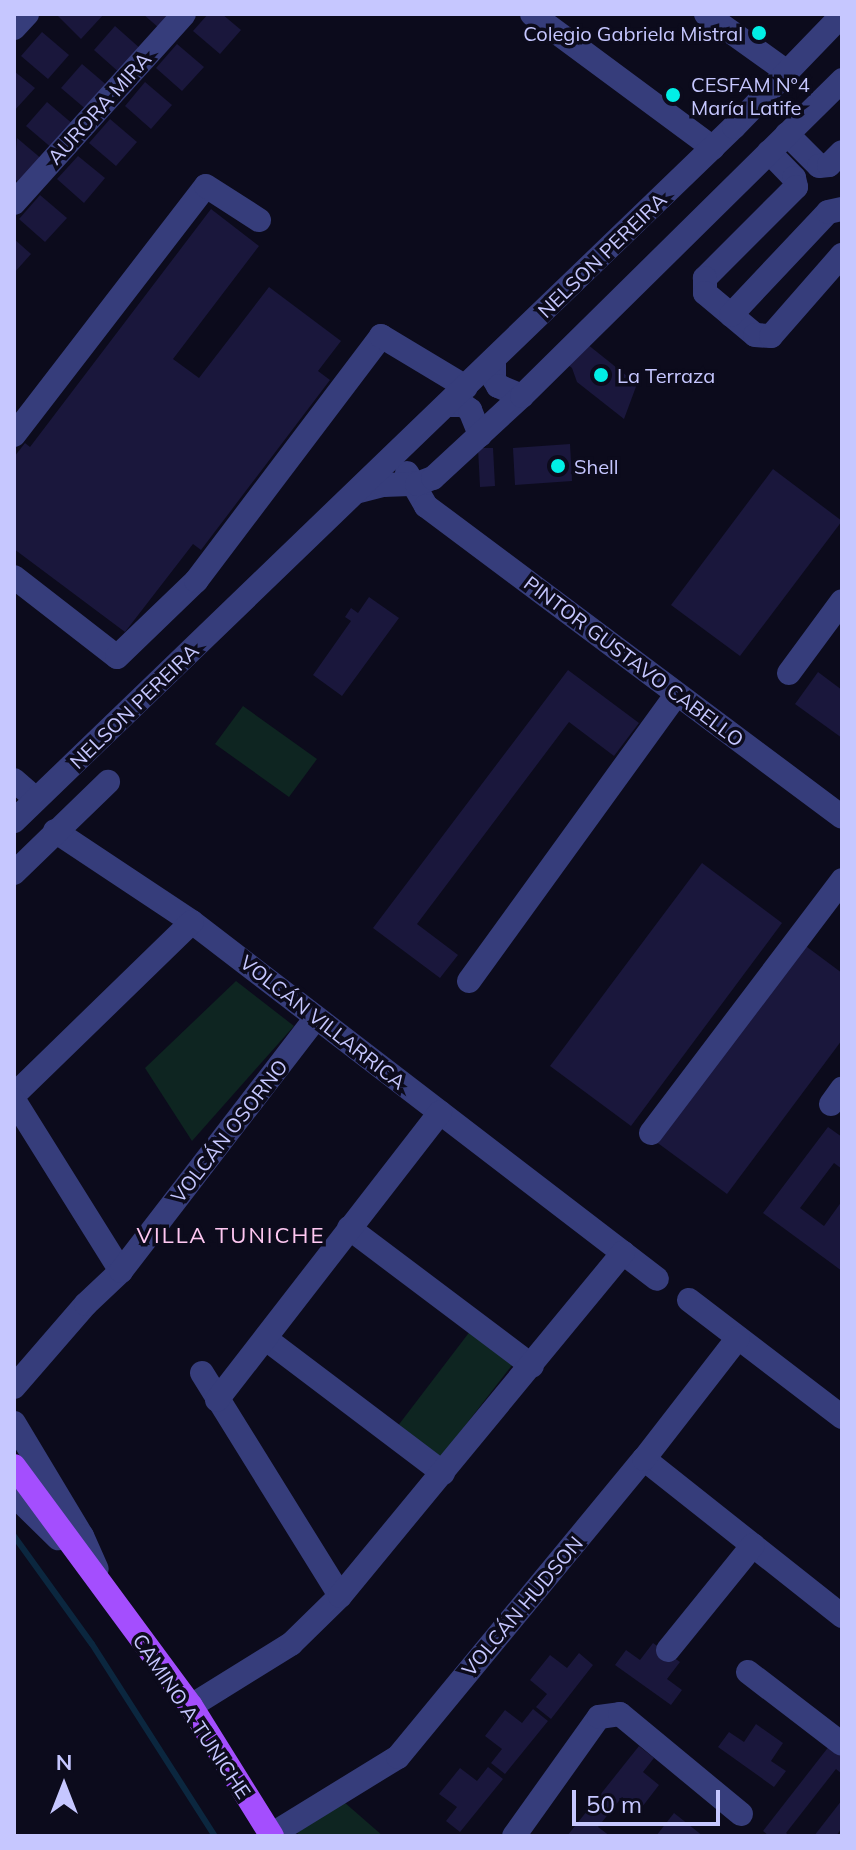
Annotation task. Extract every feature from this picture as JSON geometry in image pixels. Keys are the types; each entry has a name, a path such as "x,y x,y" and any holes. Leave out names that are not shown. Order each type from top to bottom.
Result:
{"main road":[{"name":"CAMINO A TUNICHE","path":"14,1466 191,1706 271,1835"}],"street":[{"path":"14,28 27,14"},
{"name":"AURORA MIRA","path":"14,203 184,14"},
{"path":"532,14 713,148"},
{"path":"706,14 787,72"},
{"name":"NELSON PEREIRA","path":"14,821 449,405 713,148 842,15"},
{"path":"359,491 433,478 522,396 656,262 795,141 842,80"},
{"path":"734,127 794,178 796,187 705,278 705,293 755,335 771,336 842,255"},
{"path":"795,141 824,167 842,152"},
{"path":"14,435 206,186 259,220"},
{"path":"731,315 828,212 842,209"},
{"path":"625,232 656,262"},
{"path":"14,577 117,657 196,581 381,336 466,387"},
{"path":"494,359 494,379 498,386 522,396"},
{"path":"449,405 463,405 470,410 480,435"},
{"path":"408,442 405,465 412,484"},
{"name":"PINTOR GUSTAVO CABELLO","path":"412,484 426,506 842,817"},
{"path":"789,673 842,601"},
{"path":"469,981 677,694"},
{"path":"14,780 36,799"},
{"path":"55,782 55,831"},
{"name":"NELSON PEREIRA","path":"14,873 108,782"},
{"name":"VOLCÁN VILLARRICA","path":"55,831 192,922 657,1279"},
{"path":"651,1133 842,880"},
{"path":"121,1271 14,1098 192,922"},
{"name":"VOLCÁN OSORNO","path":"14,1387 86,1304 121,1271 316,1018"},
{"path":"217,1400 440,1112"},
{"path":"349,1228 532,1366"},
{"path":"191,1706 291,1644 340,1596 623,1253"},
{"path":"689,1300 842,1417"},
{"name":"VOLCÁN HUDSON","path":"271,1835 398,1757 644,1459 738,1338"},
{"path":"266,1339 443,1473"},
{"path":"202,1373 340,1596"},
{"name":"CAMINO A TUNICHE","path":"14,1423 82,1536 110,1597"},
{"path":"644,1459 842,1616"},
{"name":"CAMINO A TUNICHE","path":"14,1495 87,1566"},
{"path":"668,1650 753,1545"},
{"path":"748,1672 842,1744"},
{"path":"514,1836 599,1717 620,1714 741,1814"}],"green space":[{"path":"243,706 317,759 289,797 215,744"},
{"path":"236,981 294,1026 192,1141 145,1068"},
{"path":"471,1330 513,1364 440,1458 397,1427"},
{"path":"344,1802 383,1836 299,1836 297,1832"}],"building":[{"path":"56,14 104,14 81,39"},
{"path":"143,14 171,14 159,28"},
{"path":"208,14 222,14 241,30 220,54 193,31"},
{"path":"115,26 142,50 121,74 94,50"},
{"path":"42,32 69,55 48,79 21,56"},
{"path":"177,44 204,67 182,91 156,68"},
{"path":"82,64 109,87 88,111 61,88"},
{"path":"14,71 35,88 14,111"},
{"path":"145,82 172,105 151,129 125,106"},
{"path":"47,102 74,125 53,149 26,126"},
{"path":"110,119 137,142 116,166 89,143"},
{"path":"17,138 43,160 22,185 14,178"},
{"path":"78,156 105,178 84,203 57,179"},
{"path":"40,195 67,218 45,242 19,219"},
{"path":"211,209 259,246 173,359 199,378 269,287 341,341 318,371 330,380 201,550 193,544 125,632 14,549 14,457 25,443 30,447"},
{"path":"14,239 31,254 14,273"},
{"name":"La Terraza","path":"582,340 637,384 624,419 577,382 572,368 564,362"},
{"path":"570,444 572,481 515,485 513,448"},
{"path":"478,448 493,448 495,486 480,487"},
{"path":"773,469 842,521 740,656 671,605"},
{"path":"369,597 399,618 342,696 313,675 351,621 345,617 351,608 358,613"},
{"path":"568,670 639,723 614,756 569,722 417,924 458,955 440,978 373,928"},
{"path":"818,672 842,690 842,738 795,704"},
{"path":"702,863 782,923 631,1126 550,1066"},
{"path":"803,944 842,973 842,1040 727,1194 655,1141"},
{"path":"828,1127 842,1137 842,1169 834,1163 800,1208 824,1226 842,1201 842,1271 763,1213"},
{"path":"653,1643 680,1662 667,1679 682,1690 671,1705 615,1665 626,1650 640,1660"},
{"path":"579,1653 593,1665 551,1719 536,1707 547,1694 530,1680 550,1655 567,1668"},
{"path":"533,1709 548,1721 505,1774 491,1763 502,1749 485,1736 505,1710 522,1723"},
{"path":"756,1724 783,1743 771,1761 786,1771 774,1787 718,1747 729,1732 744,1742"},
{"path":"830,1745 842,1755 842,1774 836,1769 786,1833 790,1836 769,1836 763,1831"},
{"path":"639,1746 654,1758 643,1772 659,1785 639,1811 622,1797 611,1811 596,1800"},
{"path":"488,1767 503,1779 460,1832 446,1821 457,1807 439,1794 460,1768 477,1781"},
{"path":"842,1800 842,1828 836,1836 814,1836"},
{"path":"595,1801 610,1812 598,1827 610,1836 567,1836"},
{"path":"674,1813 703,1836 656,1836"}],"waterway":[{"path":"14,1536 92,1644 215,1836"}],"place":[{"name":"Colegio Gabriela Mistral","path":"759,33"},
{"name":"CESFAM Nº4 María Latife","path":"673,95"},
{"name":"La Terraza","path":"601,375"},
{"name":"Shell","path":"558,466"}],"district":[{"name":"VILLA TUNICHE","path":"231,1236"}]}
